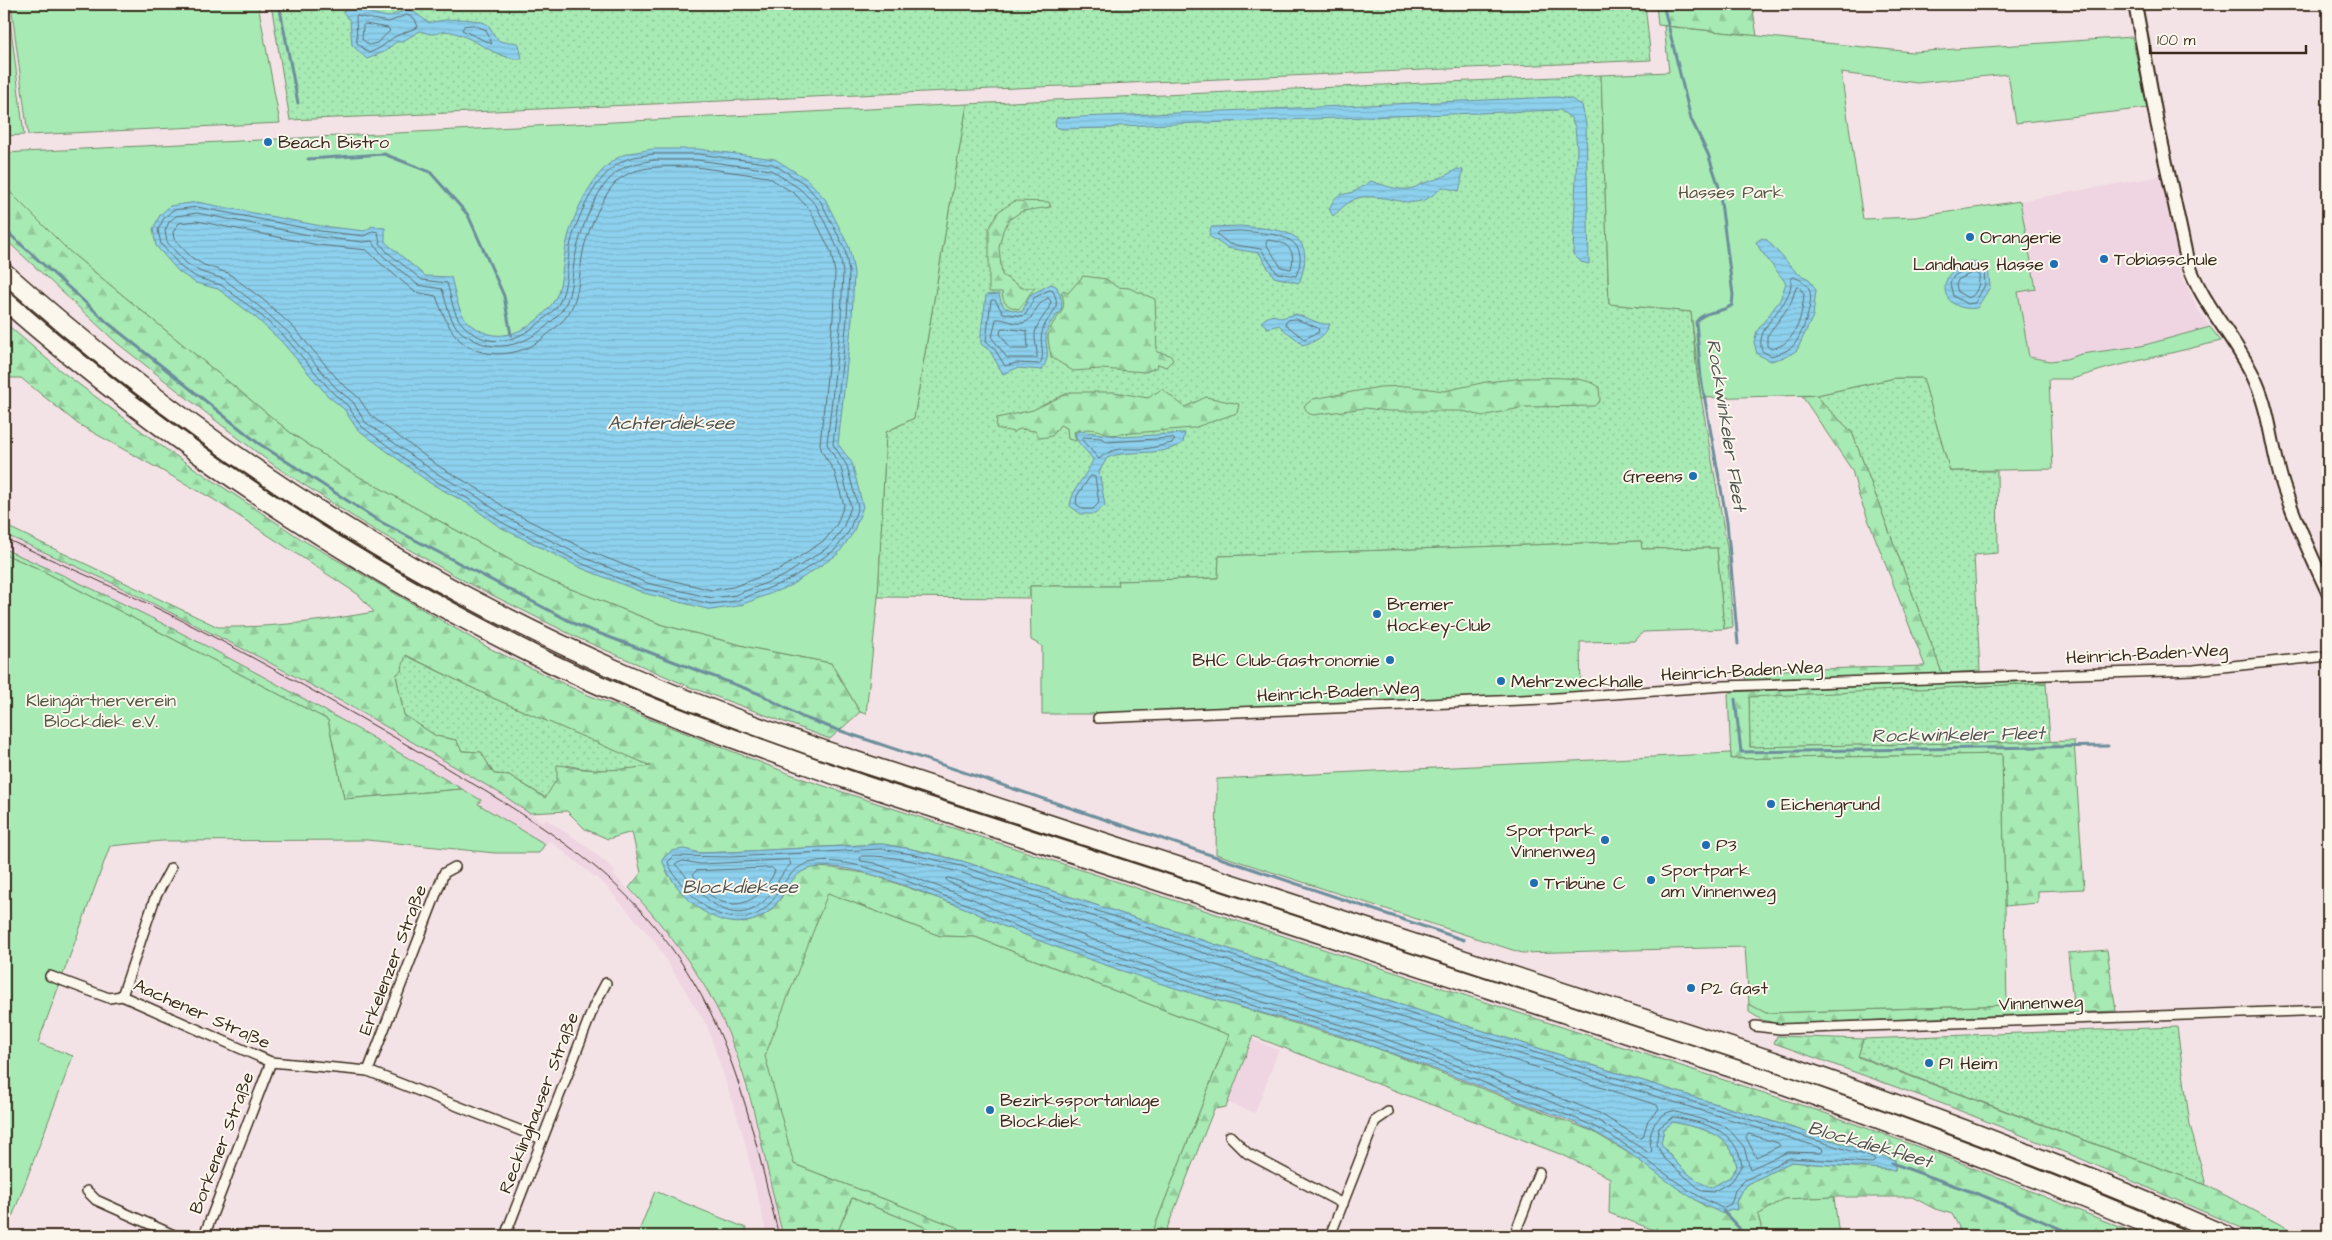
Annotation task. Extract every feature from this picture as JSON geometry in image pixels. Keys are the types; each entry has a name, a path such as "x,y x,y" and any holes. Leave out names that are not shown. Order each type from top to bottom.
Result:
{"highway":[{"path":"4,272 72,332 150,395 239,459 319,512 476,602 626,674 713,710 865,764 1727,1046 1900,1105 2099,1181 2227,1236"},
{"path":"4,300 137,410 236,481 396,582 536,656 625,696 716,734 873,788 1796,1090 1915,1131 2042,1180 2175,1236"}],"main road":[{"path":"2135,4 2155,113 2194,281 2205,302 2248,365 2256,381 2268,419 2274,455 2284,488 2327,585"}],"street":[{"name":"Heinrich-Baden-Weg","path":"1098,718 1544,699 1724,686 2194,670 2328,656"},
{"name":"Erkelenzer Straße","path":"368,1071 444,873 456,867"},
{"path":"122,996 156,898 171,868"},
{"name":"Aachener Straße","path":"50,976 109,998 122,996 271,1062 368,1071 542,1139"},
{"name":"Recklinghauser Straße","path":"505,1236 594,1006 606,983"},
{"name":"Vinnenweg","path":"1755,1026 1780,1030 2328,1010"},
{"name":"Borkener Straße","path":"204,1236 271,1062"},
{"path":"1330,1236 1375,1121 1388,1112"},
{"path":"1230,1136 1247,1153 1343,1204"},
{"path":"1514,1236 1539,1172"},
{"path":"87,1191 96,1200 176,1236"}],"shaded area":[{"name":"Tobiasschule","path":"2161,176 2181,273 2197,308 2210,327 2141,346 2081,354 2066,359 2050,361 2029,357 2018,291 2036,288 2020,201"},
{"path":"4,534 104,579 259,657 361,712 503,795 543,822 546,819 582,843 616,871 613,874 654,916 684,956 719,1012 729,1035 759,1136 783,1236 767,1236 742,1131 707,1026 655,942 606,886 550,841 545,844 478,804 480,799 250,669 158,621 4,549"},
{"path":"1252,1039 1279,1050 1255,1113 1228,1103"}],"green space":[{"path":"4,4 8,4 24,135 4,136"},
{"path":"11,4 258,4 280,123 28,135"},
{"path":"271,4 1645,4 1651,60 290,120"},
{"path":"1656,4 1752,4 1757,36 1658,25"},
{"name":"Hasses Park","path":"1664,26 1912,52 2132,37 2148,108 2016,123 2008,74 1917,83 1841,73 1863,219 1916,217 2020,201 2036,289 2018,292 2029,357 2050,361 2066,359 2081,354 2141,346 2210,327 2221,341 2108,368 2072,379 2049,379 2053,469 1950,471 1923,378 1895,378 1817,395 1701,398 1691,312 1609,304 1601,75 1669,72"},
{"path":"1601,75 1609,304 1691,312 1697,374 1727,547 1733,627 1724,629 1717,548 1641,549 1641,541 1219,556 1219,578 1119,581 1119,586 1030,586 1030,598 878,597 886,432 914,418 967,104"},
{"path":"967,104 914,418 886,432 878,597 866,714 860,712 831,663 753,648 663,625 543,578 340,466 291,433 69,251 4,186 4,153"},
{"path":"4,186 69,251 291,433 340,466 543,578 663,625 753,648 831,663 860,712 830,739 690,687 578,638 468,583 366,525 275,466 117,343 4,238"},
{"path":"1015,201 1049,202 1051,207 1022,211 1010,219 1003,230 999,248 1002,275 1022,288 1035,288 1018,309 1006,304 1002,292 989,292 989,229 999,211"},
{"path":"1083,276 1106,279 1117,287 1129,288 1155,299 1157,352 1170,355 1173,360 1166,367 1158,364 1157,367 1146,372 1101,369 1073,371 1051,357 1048,336 1052,325 1062,311 1063,299 1061,292 1064,290 1068,293"},
{"path":"4,322 61,371 167,450 301,539 489,648 583,693 803,779 1819,1111 1941,1155 2142,1236 1958,1236 1959,1227 1952,1214 1935,1209 1912,1197 1834,1197 1784,1199 1758,1215 1764,1236 1670,1236 1609,1213 1610,1178 1565,1156 1253,1036 1226,1107 1214,1109 1164,1236 1151,1236 1229,1035 975,937 940,936 828,893 794,1164 959,1228 956,1236 947,1236 852,1198 836,1236 783,1236 746,1084 729,1035 710,995 698,976 658,921 629,888 641,873 632,832 608,839 585,829 567,811 529,813 503,795 361,712 259,657 104,579 4,534 4,525 218,627 296,623 374,612 359,595 213,499 78,424 21,378 4,378","holes":["406,655 493,698 651,766 601,770 557,765 557,779 545,798 509,775 494,774 481,752 462,751 456,740 436,736 404,715 396,675 401,671","882,844 962,861 1369,995 1895,1160 1895,1170 1791,1162 1748,1184 1740,1193 1736,1202 1706,1207 1635,1157 1592,1131 1371,1046 1189,992 1087,958 1001,925 971,910 870,874 815,867 799,871 793,876 781,898 771,910 760,918 744,923 701,910 684,894 666,872 684,849 699,853"]},
{"path":"1525,378 1564,378 1593,383 1599,387 1600,401 1594,406 1525,407 1482,416 1463,411 1388,411 1365,408 1313,415 1308,413 1304,406 1313,399 1380,387 1407,386 1444,391 1486,382"},
{"path":"1895,378 1923,378 1950,471 1997,471 1998,553 1974,555 1980,671 1942,673 1852,432 1824,405 1817,395"},
{"path":"1162,389 1185,407 1206,397 1239,404 1237,413 1193,428 1109,435 1096,430 1078,430 1074,432 1076,441 1068,439 1067,428 1060,425 1052,436 1040,438 1035,431 1020,429 1013,432 996,428 997,418 1033,410 1070,392 1114,392 1148,398"},
{"path":"1817,395 1824,405 1852,432 1942,673 1745,682 1746,671 1925,666 1859,496 1852,470 1802,396"},
{"name":"Bremer Hockey-Club","path":"1641,541 1642,549 1717,548 1724,629 1643,632 1635,641 1580,642 1581,693 1151,714 1042,714 1042,646 1031,640 1030,586 1119,586 1118,581 1218,578 1219,556"},
{"path":"4,549 63,575 180,632 294,693 462,789 344,799 328,720 37,568 9,556 4,556"},
{"name":"Kleingärtnerverein Blockdiek e.V.","path":"4,556 9,556 37,568 328,720 344,799 462,789 481,800 478,804 545,844 539,853 495,853 367,840 162,841 110,846 38,1043 73,1056 5,1236"},
{"path":"405,655 493,698 653,766 620,770 599,770 567,765 546,798 509,775 494,774 481,752 462,751 456,740 436,736 404,715 396,675 401,671"},
{"path":"2046,679 2046,683 1749,697 1750,747 2074,741 2084,889 2038,891 2038,903 2005,906 2002,754 1731,759 1728,694 1730,692"},
{"path":"2046,683 2050,742 1750,747 1749,696"},
{"name":"Sportpark am Vinnenweg","path":"1731,753 1731,759 2002,754 2007,1005 1766,1013 1749,1004 1745,947 1522,953 1216,854 1217,779"},
{"name":"Bezirkssportanlage Blockdiek","path":"828,893 940,936 975,937 1229,1035 1151,1236 956,1236 959,1228 794,1164 765,1056"},
{"path":"2107,950 2116,1011 1780,1024 1762,1020 1749,1012 1749,1004 1767,1013 2073,1003 2068,953"},
{"path":"2177,1027 2190,1125 2206,1185 1858,1056 1863,1039"},
{"path":"1777,1036 1863,1039 1858,1057 2206,1185 2302,1236 2260,1236 2079,1158 1943,1104 1774,1043"},
{"path":"1673,1122 1705,1130 1722,1139 1734,1155 1737,1167 1730,1177 1712,1188 1705,1186 1684,1170 1670,1156 1661,1143 1664,1129"},
{"path":"655,1191 746,1228 748,1236 637,1236"},
{"path":"1834,1197 1839,1236 1764,1236 1758,1215 1784,1199"},
{"path":"852,1198 947,1236 836,1236"}],"water":[{"path":"348,8 388,17 406,10 413,11 429,23 442,20 469,20 484,23 489,26 498,40 519,44 522,59 497,53 452,32 445,31 431,34 420,31 401,42 396,42 384,52 367,59 352,45 350,21 343,12"},
{"path":"1557,97 1571,99 1582,105 1586,124 1589,264 1581,262 1573,254 1577,149 1575,127 1571,118 1560,110 1118,126 1112,128 1062,129 1056,127 1055,122 1057,118"},
{"name":"Achterdieksee","path":"653,149 698,149 775,159 808,180 825,199 849,247 854,272 852,319 838,444 852,463 863,507 853,533 838,554 790,586 738,606 711,610 644,593 581,568 498,526 470,505 430,483 357,429 344,409 328,396 281,341 254,316 218,289 196,283 179,272 156,246 153,229 160,215 170,206 197,202 321,226 365,231 372,226 385,228 385,242 425,276 451,277 460,310 470,324 488,334 508,334 518,331 537,320 555,299 560,286 567,240 577,211 602,171 612,161 623,155"},
{"path":"1457,169 1463,170 1459,191 1442,187 1433,195 1418,202 1360,197 1348,203 1333,216 1329,209 1336,197 1355,191 1371,181 1392,188 1408,189 1440,178"},
{"path":"1240,226 1282,231 1292,235 1300,242 1304,251 1304,265 1299,283 1274,277 1259,253 1227,248 1209,236 1211,227"},
{"path":"1762,238 1767,240 1797,273 1809,279 1816,290 1813,316 1797,350 1788,356 1771,361 1757,354 1754,342 1757,331 1780,300 1786,283 1756,242"},
{"path":"1971,261 1988,266 1990,287 1977,308 1964,308 1948,298 1945,290 1946,282 1950,274 1959,266"},
{"path":"1051,284 1056,286 1061,296 1062,304 1061,310 1048,328 1045,365 1042,370 1017,368 1003,374 990,351 981,344 986,295 999,294 1005,308 1022,312 1030,295"},
{"path":"1296,314 1322,324 1330,324 1319,338 1302,345 1279,325 1268,328 1261,322 1271,316 1281,318"},
{"path":"1080,431 1124,437 1185,433 1183,443 1174,448 1155,452 1116,455 1107,458 1099,472 1105,505 1095,514 1081,514 1070,506 1071,500 1093,460 1076,437 1075,433"},
{"name":"Blockdieksee","path":"882,844 962,861 1369,995 1895,1160 1895,1170 1791,1162 1748,1184 1740,1193 1736,1202 1737,1210 1731,1209 1723,1214 1689,1196 1610,1141 1573,1122 1348,1038 1188,992 1095,961 1003,926 961,906 883,878 845,868 812,868 804,871 792,880 779,900 768,912 752,921 736,923 720,920 691,902 679,889 662,860 671,851 684,849 699,853","holes":["1673,1122 1705,1130 1722,1139 1734,1155 1737,1167 1730,1177 1712,1187 1698,1181 1684,1170 1670,1156 1661,1143 1664,1129"]}],"waterway":[{"path":"279,4 298,103"},
{"name":"Rockwinkeler Fleet","path":"1663,4 1691,119 1708,154 1719,187 1733,295 1732,305 1728,308 1708,313 1696,322 1701,378 1727,522 1738,644"},
{"path":"308,159 384,154 430,172 468,215 504,296 511,335"},
{"path":"4,229 108,323 258,443 379,521 577,625 760,694 802,717 838,730 1464,940"},
{"name":"Rockwinkeler Fleet","path":"1735,699 1741,752 2108,746"},
{"name":"Blockdiekfleet","path":"1892,1163 1986,1197 2077,1236"},
{"name":"Blockdiekfleet","path":"1723,1211 1739,1228 1742,1236"}],"tram line":[{"path":"4,538 179,619 334,703 503,802 575,851 608,878 639,908 667,942 693,981 709,1011 735,1073 745,1105 779,1236"}],"place":[{"name":"Beach Bistro","path":"268,142"},
{"name":"Orangerie","path":"1970,237"},
{"name":"Tobiasschule","path":"2104,259"},
{"name":"Landhaus Hasse","path":"2054,264"},
{"name":"Greens","path":"1693,476"},
{"name":"Bremer Hockey-Club","path":"1377,614"},
{"name":"BHC Club-Gastronomie","path":"1390,660"},
{"name":"Mehrzweckhalle","path":"1501,681"},
{"name":"Eichengrund","path":"1771,804"},
{"name":"Sportpark Vinnenweg","path":"1605,840"},
{"name":"P3","path":"1706,845"},
{"name":"Sportpark am Vinnenweg","path":"1651,880"},
{"name":"Tribüne C","path":"1534,883"},
{"name":"P2 Gast","path":"1691,988"},
{"name":"P1 Heim","path":"1929,1063"},
{"name":"Bezirkssportanlage Blockdiek","path":"990,1110"}]}
